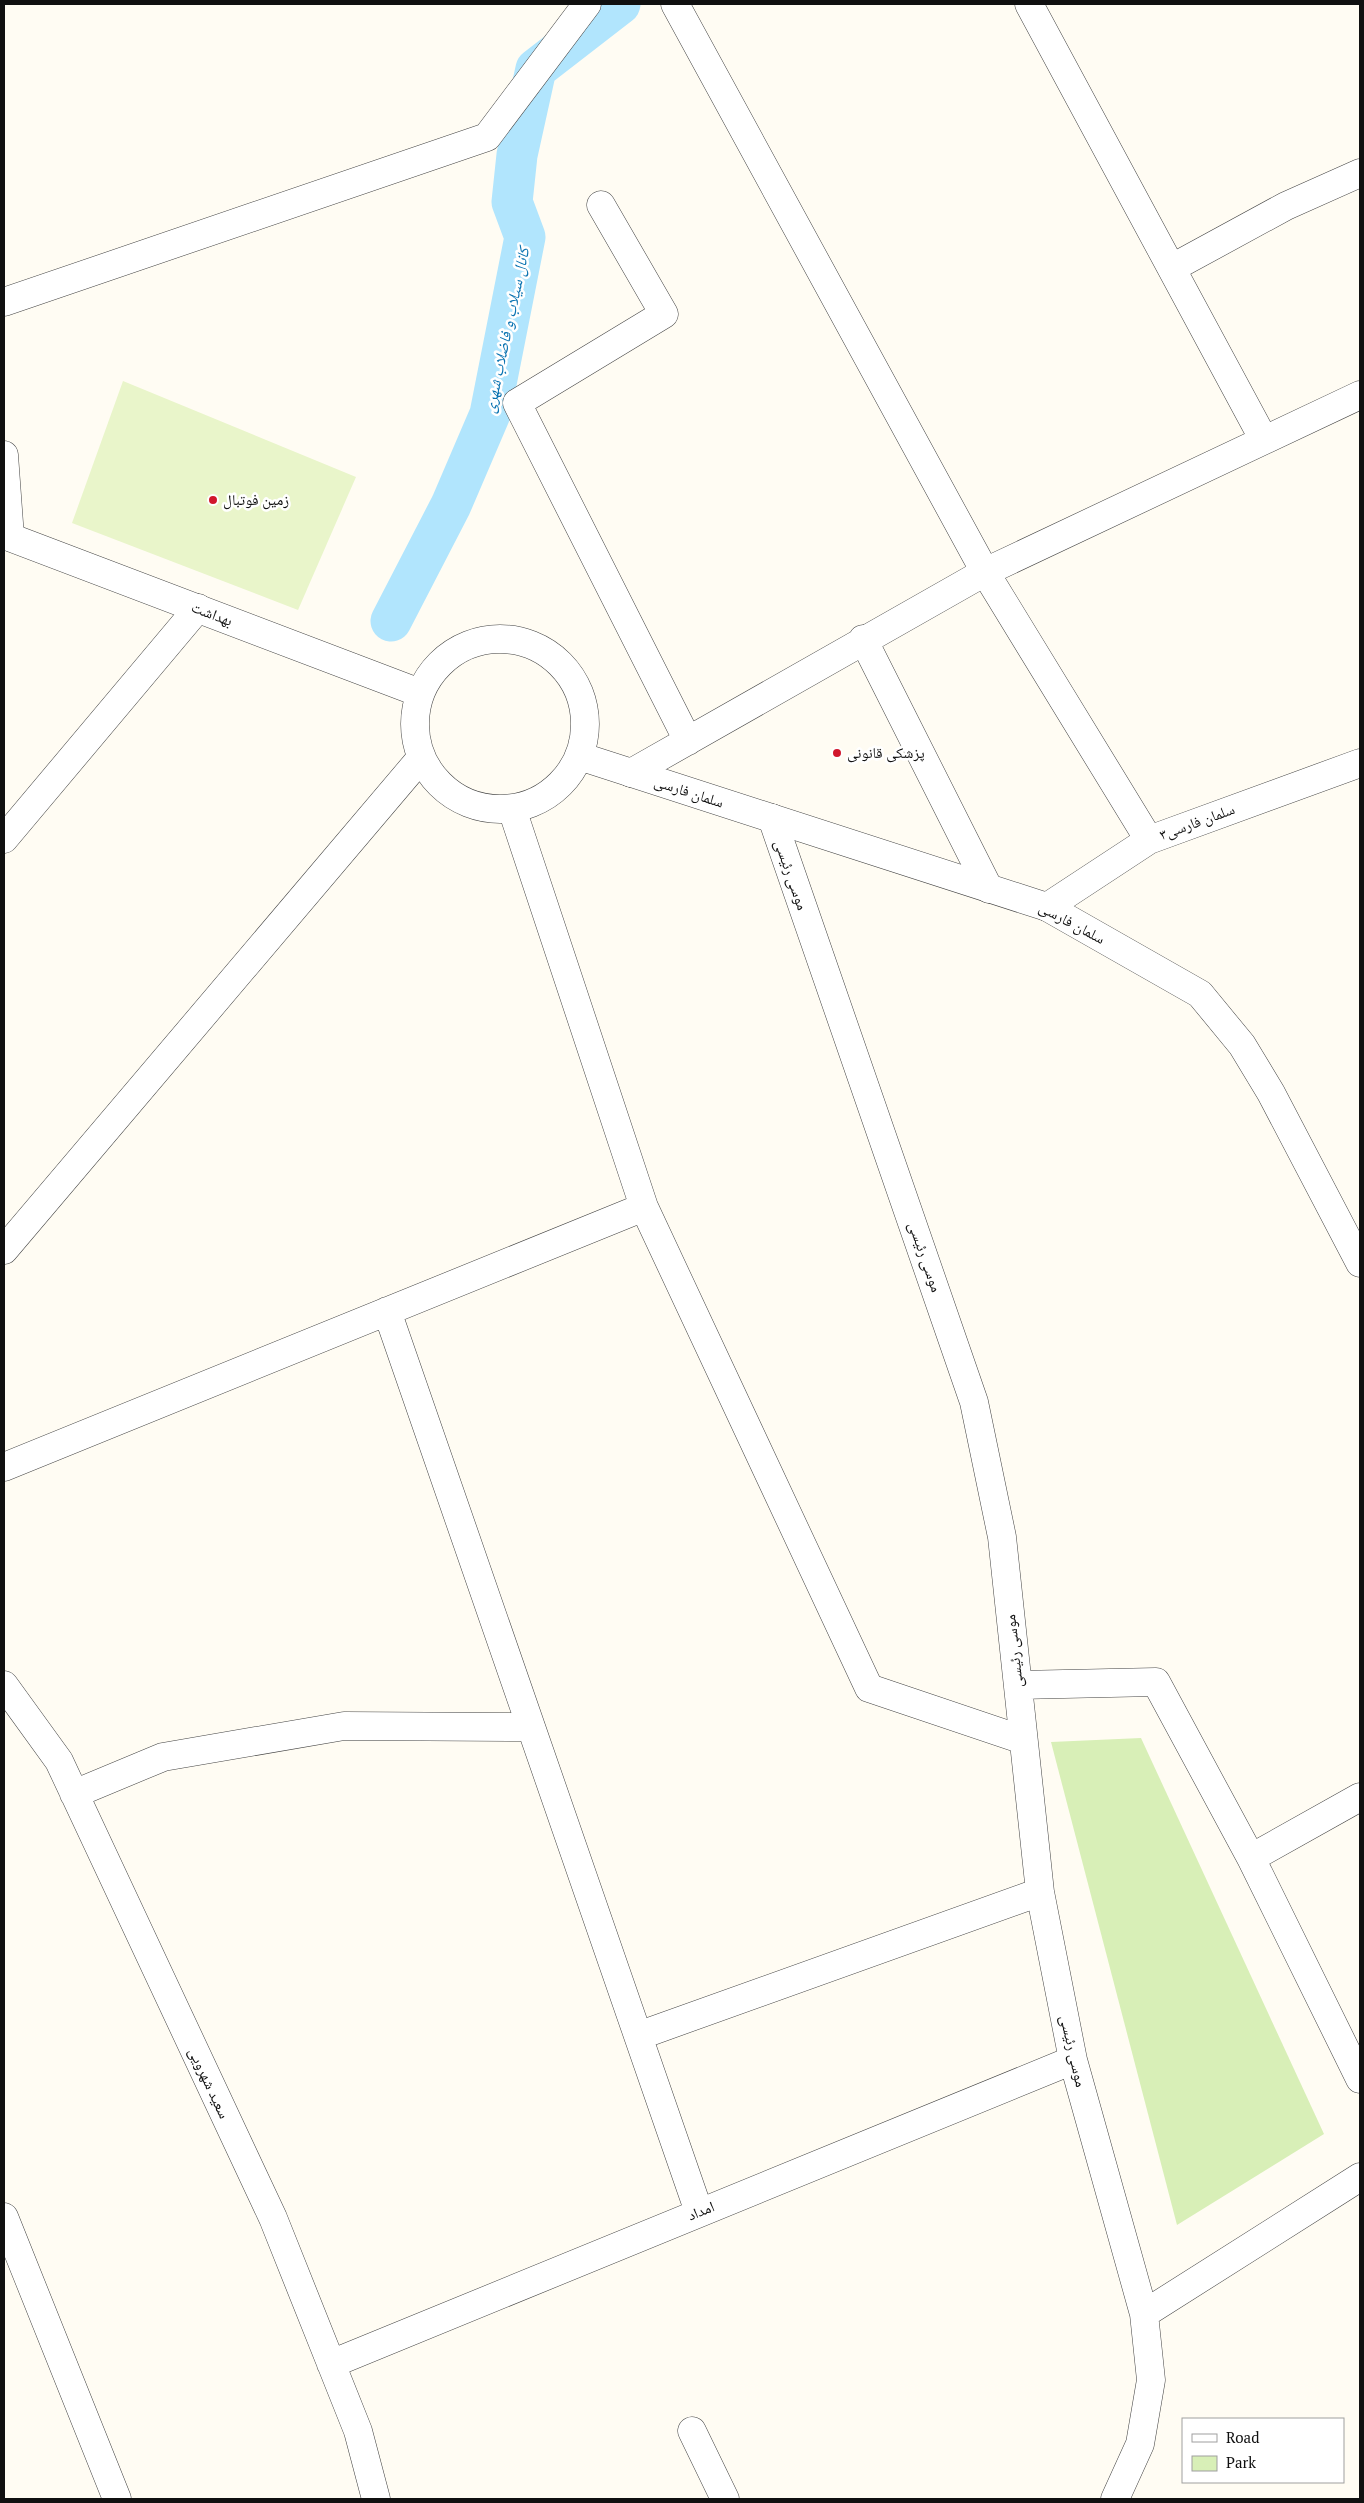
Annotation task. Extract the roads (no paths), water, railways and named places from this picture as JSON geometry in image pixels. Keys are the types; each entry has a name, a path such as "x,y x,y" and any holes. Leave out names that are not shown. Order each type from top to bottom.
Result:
{"street":[{"path":"4,302 487,137 587,4"},
{"path":"675,4 985,572 1149,840"},
{"path":"1029,4 1264,440"},
{"path":"1172,268 1286,206 1360,173"},
{"path":"601,205 664,314 517,403 688,741"},
{"path":"631,773 863,639 985,572 1360,395"},
{"path":"4,454 7,536"},
{"name":"بهداشت","path":"7,536 420,693"},
{"path":"6,835 198,608"},
{"path":"863,639 989,889"},
{"path":"487,640 510,640 531,645 550,656 566,672 578,691 584,712 585,734 579,756 568,776 552,791 534,802 512,809 490,809 468,803 449,792 433,777 422,758 415,736 414,715 420,693 431,673 447,658 466,646 487,640"},
{"name":"سلمان فارسی","path":"579,756 1047,907 1200,994 1242,1045 1271,1093 1357,1249"},
{"path":"4,1250 422,758"},
{"name":"سلمان فارسی۳","path":"1047,907 1149,840 1360,763"},
{"path":"512,809 644,1207 869,1688 1023,1740"},
{"name":"موسی رئیسی","path":"772,818 974,1402 1002,1537 1040,1892 1073,2060 1144,2314 1152,2380 1140,2444 1115,2499"},
{"path":"4,1466 644,1207"},
{"path":"387,1311 699,2212"},
{"path":"1018,1685 1156,1682 1251,1858 1360,2079"},
{"name":"سعید شهرویی","path":"4,1685 59,1761 273,2218 358,2431 376,2499"},
{"path":"74,1794 163,1757 344,1726 531,1728"},
{"path":"1251,1858 1360,1797"},
{"path":"638,2036 1040,1892"},
{"name":"امداد","path":"331,2364 1073,2060"},
{"path":"1144,2314 1360,2176"},
{"path":"4,2217 117,2499"},
{"path":"692,2431 725,2499"}],"waterway":[{"name":"کانال سیلاب و فاضلاب شهری","path":"391,621 451,505 490,414 525,237 512,202 517,155 536,69 620,4"}],"place":[{"name":"زمین فوتبال","path":"213,500"},
{"name":"پزشکی قانونی","path":"837,753"}]}
